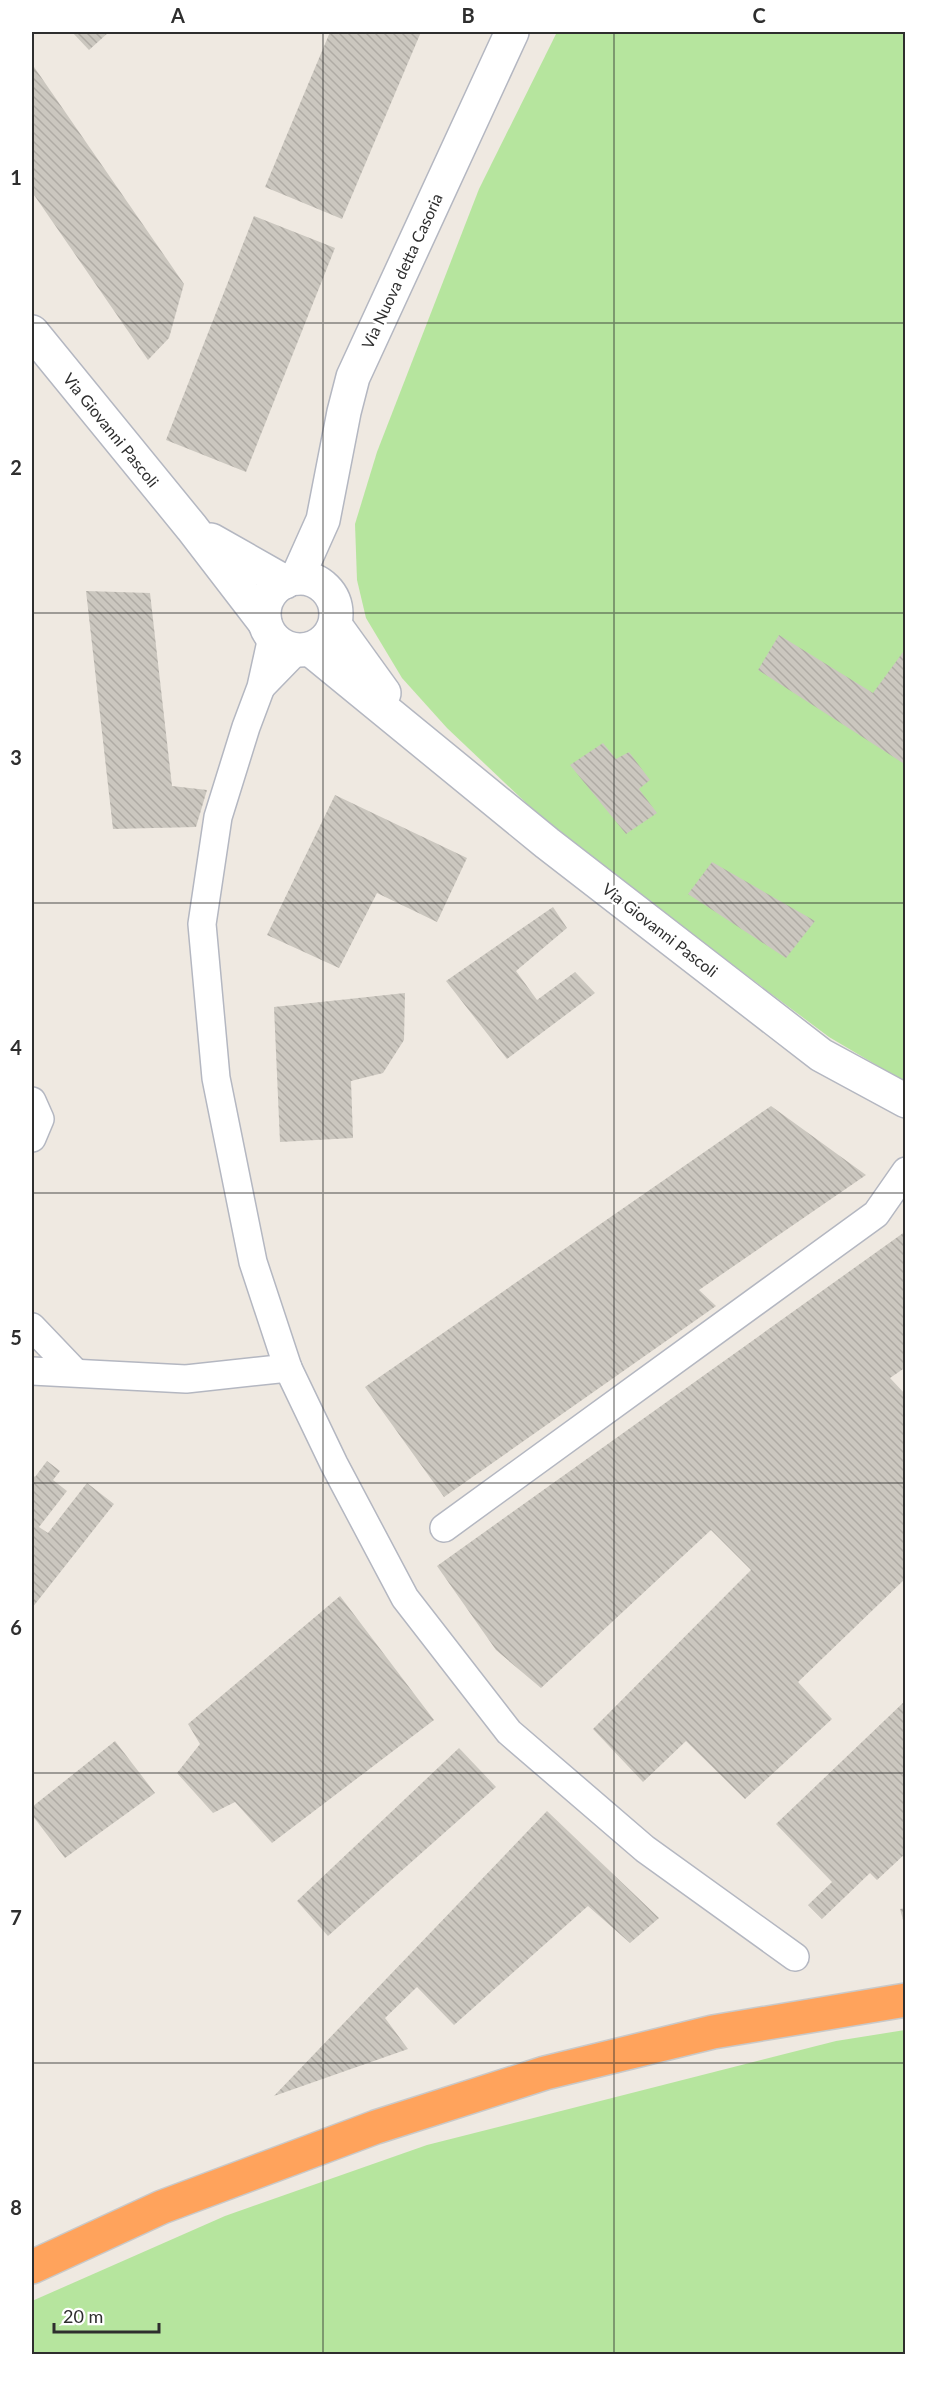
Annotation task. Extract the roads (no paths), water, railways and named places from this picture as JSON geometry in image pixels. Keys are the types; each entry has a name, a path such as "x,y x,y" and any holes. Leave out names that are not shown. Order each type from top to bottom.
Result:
{"highway":[{"path":"32,2267 162,2207 376,2127 545,2073 713,2032 906,2000"}],"street":[{"name":"Via Nuova detta Casoria","path":"329,592 323,520 353,378 512,32"},
{"name":"Via Giovanni Pascoli","path":"32,333 286,640 426,743 547,843 821,1054 906,1101"},
{"name":"Via Nuova detta Casoria","path":"291,580 323,520"},
{"name":"Via Giovanni Pascoli","path":"192,528 291,580"},
{"path":"291,580 319,583 329,592 336,609 335,625 327,638 286,640 265,607 271,594 291,580"},
{"name":"Via Giovanni Pascoli","path":"335,625 388,697 426,743"},
{"path":"286,640 261,687 218,817 202,924 216,1078 253,1262 288,1368 334,1464 405,1598 509,1732 645,1849 795,1957"},
{"path":"32,1101 40,1119 32,1138"},
{"path":"444,1528 876,1214 906,1171"},
{"path":"32,1327 75,1372"},
{"path":"32,1371 186,1379 288,1368"}]}
